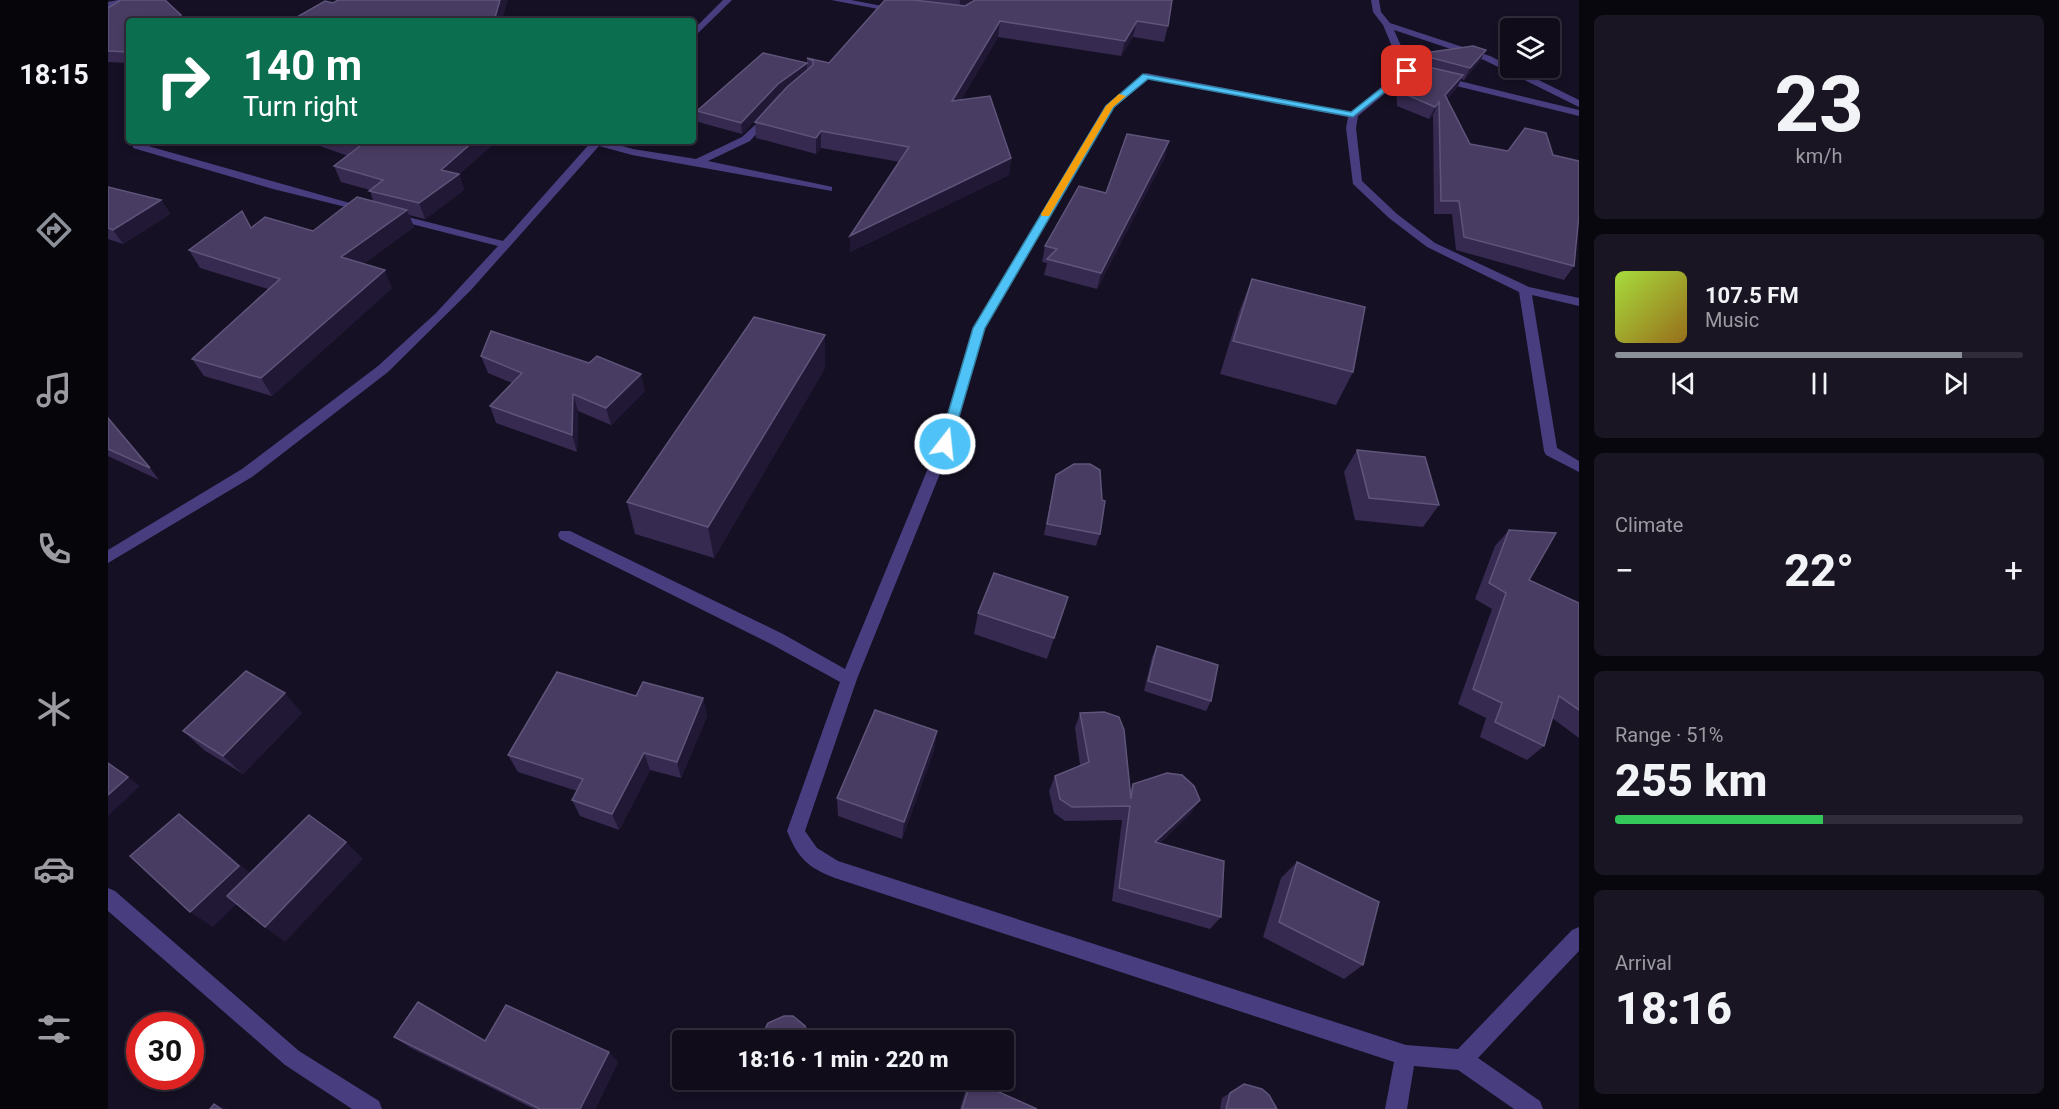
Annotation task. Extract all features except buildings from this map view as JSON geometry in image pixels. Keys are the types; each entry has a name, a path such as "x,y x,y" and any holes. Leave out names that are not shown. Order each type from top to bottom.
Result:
{"street":[{"path":"108,5 128,0"},
{"path":"696,32 728,0"},
{"path":"835,0 912,12"},
{"path":"1375,0 1377,12 1387,25 1413,72 1353,115 1351,128 1357,182 1393,216 1431,245 1524,290 1579,302"},
{"path":"1387,25 1487,58 1579,104"},
{"path":"1353,115 1146,76 1110,106 979,328 945,444 849,679 796,831 804,850 814,859 834,869 1406,1055 1462,1060 1532,1109"},
{"path":"1430,76 1579,113"},
{"path":"697,162 746,139 776,108"},
{"path":"108,557 247,473 383,369 405,350 506,245 572,167 595,144"},
{"path":"604,144 632,152 697,162 828,189"},
{"path":"137,146 277,187 506,245"},
{"path":"1524,290 1551,451 1579,467"},
{"path":"565,535 777,639 849,679"},
{"path":"108,898 292,1058 371,1109"},
{"path":"1462,1060 1579,938"},
{"path":"1396,1109 1406,1055"}],"slow traffic":[{"path":"1046,214 1110,106 1122,96"}],"route":[{"path":"945,444 979,328 1110,106 1146,76 1353,115 1407,71"}]}
